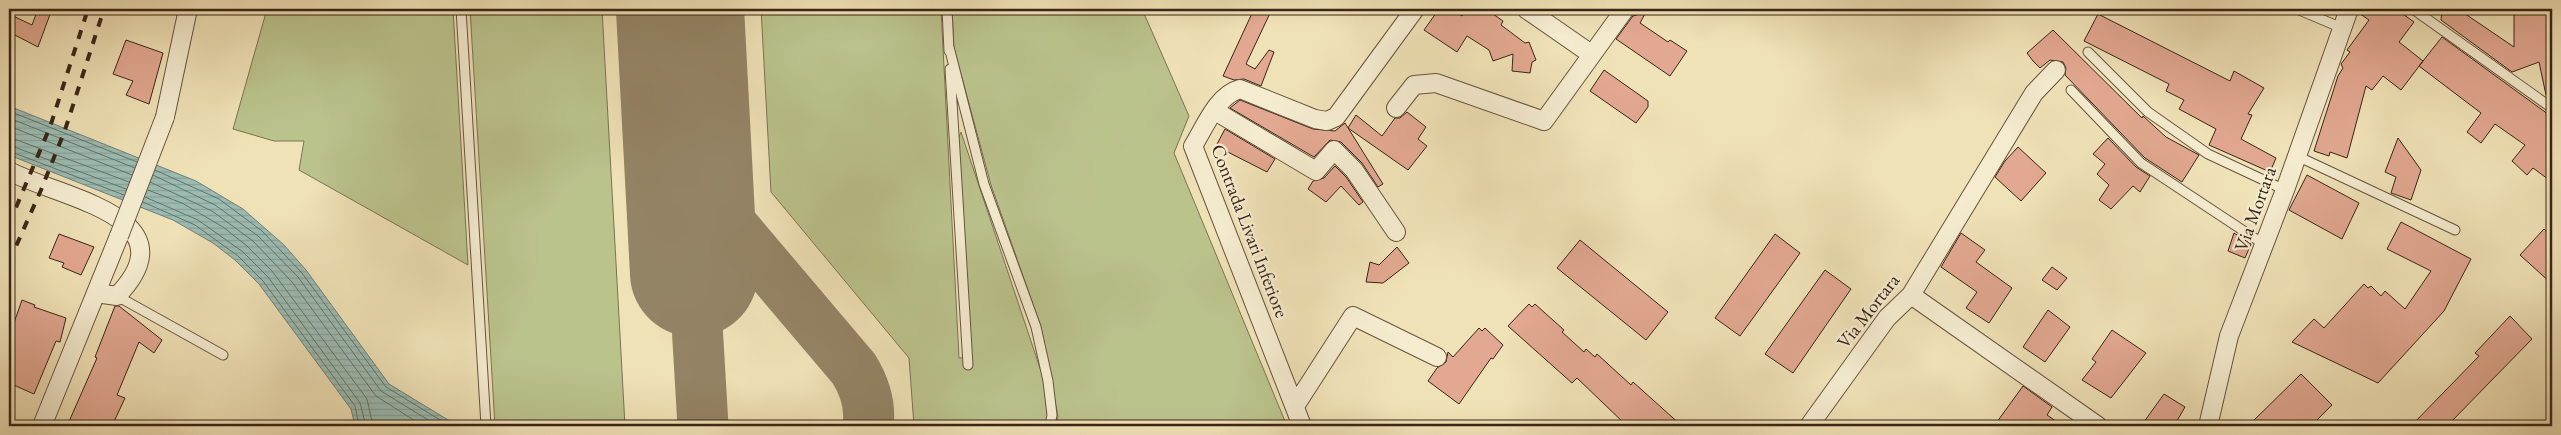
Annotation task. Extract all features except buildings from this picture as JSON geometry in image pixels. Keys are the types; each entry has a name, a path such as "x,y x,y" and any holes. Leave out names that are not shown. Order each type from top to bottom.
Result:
{"street":[{"path":"42,426 165,117 188,9"},
{"name":"Contrada Livari Inferiore","path":"1302,426 1193,146 1215,111 1231,91 1240,89 1315,119 1327,120 1336,117 1415,9"},
{"path":"1526,9 1591,54"},
{"path":"1396,108 1414,85 1436,83 1544,121 1625,9"},
{"name":"Via Mortara","path":"2208,426 2229,336 2265,245 2348,9"},
{"name":"Via Mortara","path":"1809,426 1886,318 1911,295 2034,93 2056,70"},
{"path":"1215,111 1316,172 1334,150 1354,170 1396,232"},
{"path":"9,171 113,214 129,226 140,242 142,257 135,275 117,296 96,293"},
{"path":"1911,295 2098,426"},
{"path":"1294,406 1353,316 1436,357"}],"lane":[{"path":"461,9 486,426"},
{"path":"947,9 968,365"},
{"path":"2297,9 2342,28"},
{"path":"2412,9 2552,108"},
{"path":"949,47 984,184 1036,327 1048,381 1052,415 1050,426"},
{"path":"2088,52 2155,118 2208,154 2285,190"},
{"path":"2071,90 2141,163 2265,245"},
{"path":"2297,156 2455,230"},
{"path":"117,296 223,355"}],"green space":[{"path":"267,9 453,9 468,265 299,170 304,141 274,141 233,129"},
{"path":"470,9 602,9 625,426 495,426"},
{"path":"761,9 941,9 959,358 971,357 958,139 961,132 1044,380 1048,415 1046,426 914,426 909,358 771,192"},
{"path":"952,9 1142,9 1189,116 1174,153 1287,426 1056,426 1058,417 1041,327 991,185 954,48"}],"water":[{"path":"9,106 196,181 243,209 284,245 306,270 389,384 458,426 355,426 351,409 259,284 235,260 213,243 173,220 9,155"}],"taxiway":[{"path":"687,140 696,174 715,205 854,369 866,396 869,411 868,426"},
{"path":"694,273 703,426"}],"runway":[{"path":"680,9 694,273"}],"railway":[{"path":"9,224 50,127 88,9"},
{"path":"9,262 65,130 104,9"}]}
